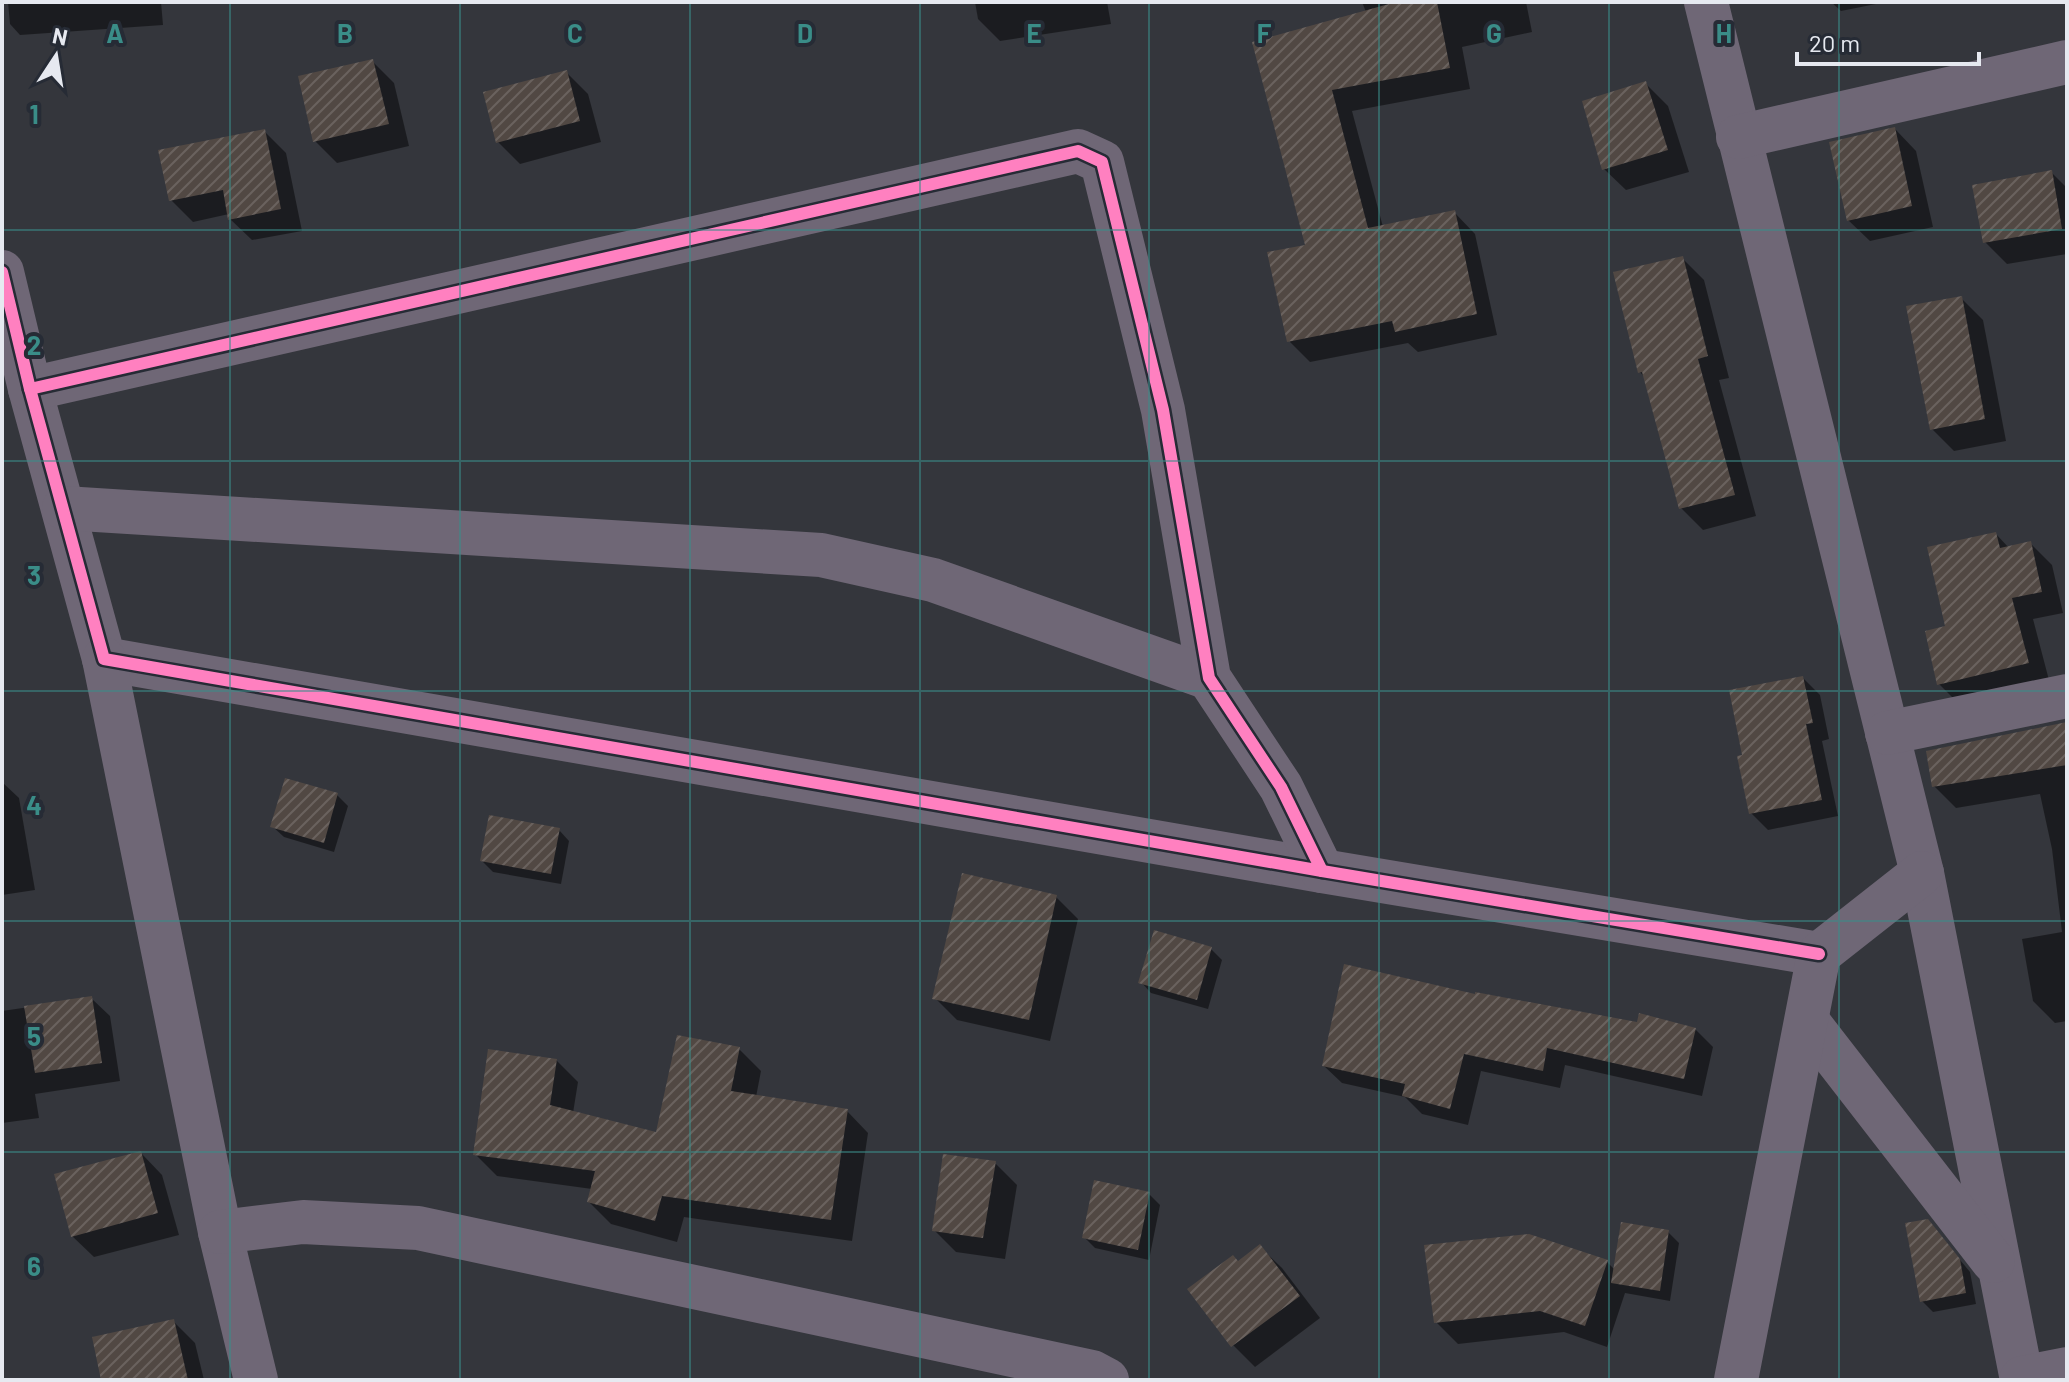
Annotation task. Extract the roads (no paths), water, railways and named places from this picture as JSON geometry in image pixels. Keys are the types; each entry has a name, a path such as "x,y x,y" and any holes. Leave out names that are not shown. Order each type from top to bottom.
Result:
{"street":[{"path":"1706,2 1922,873 2022,1379 2067,1369"},
{"path":"1738,137 2067,62"},
{"path":"30,389 1078,151 1102,162 1114,208 1163,410 1209,678 1281,787 1322,871"},
{"path":"2,272 30,389 104,659 220,1232 256,1380"},
{"path":"64,508 821,555 933,580 1209,678"},
{"path":"104,659 1322,871 1819,954"},
{"path":"1887,733 2067,696"},
{"path":"1736,1380 1819,954 1922,873"},
{"path":"1807,1021 2000,1269"},
{"path":"220,1232 303,1222 418,1228 1092,1372 1107,1380"}]}
